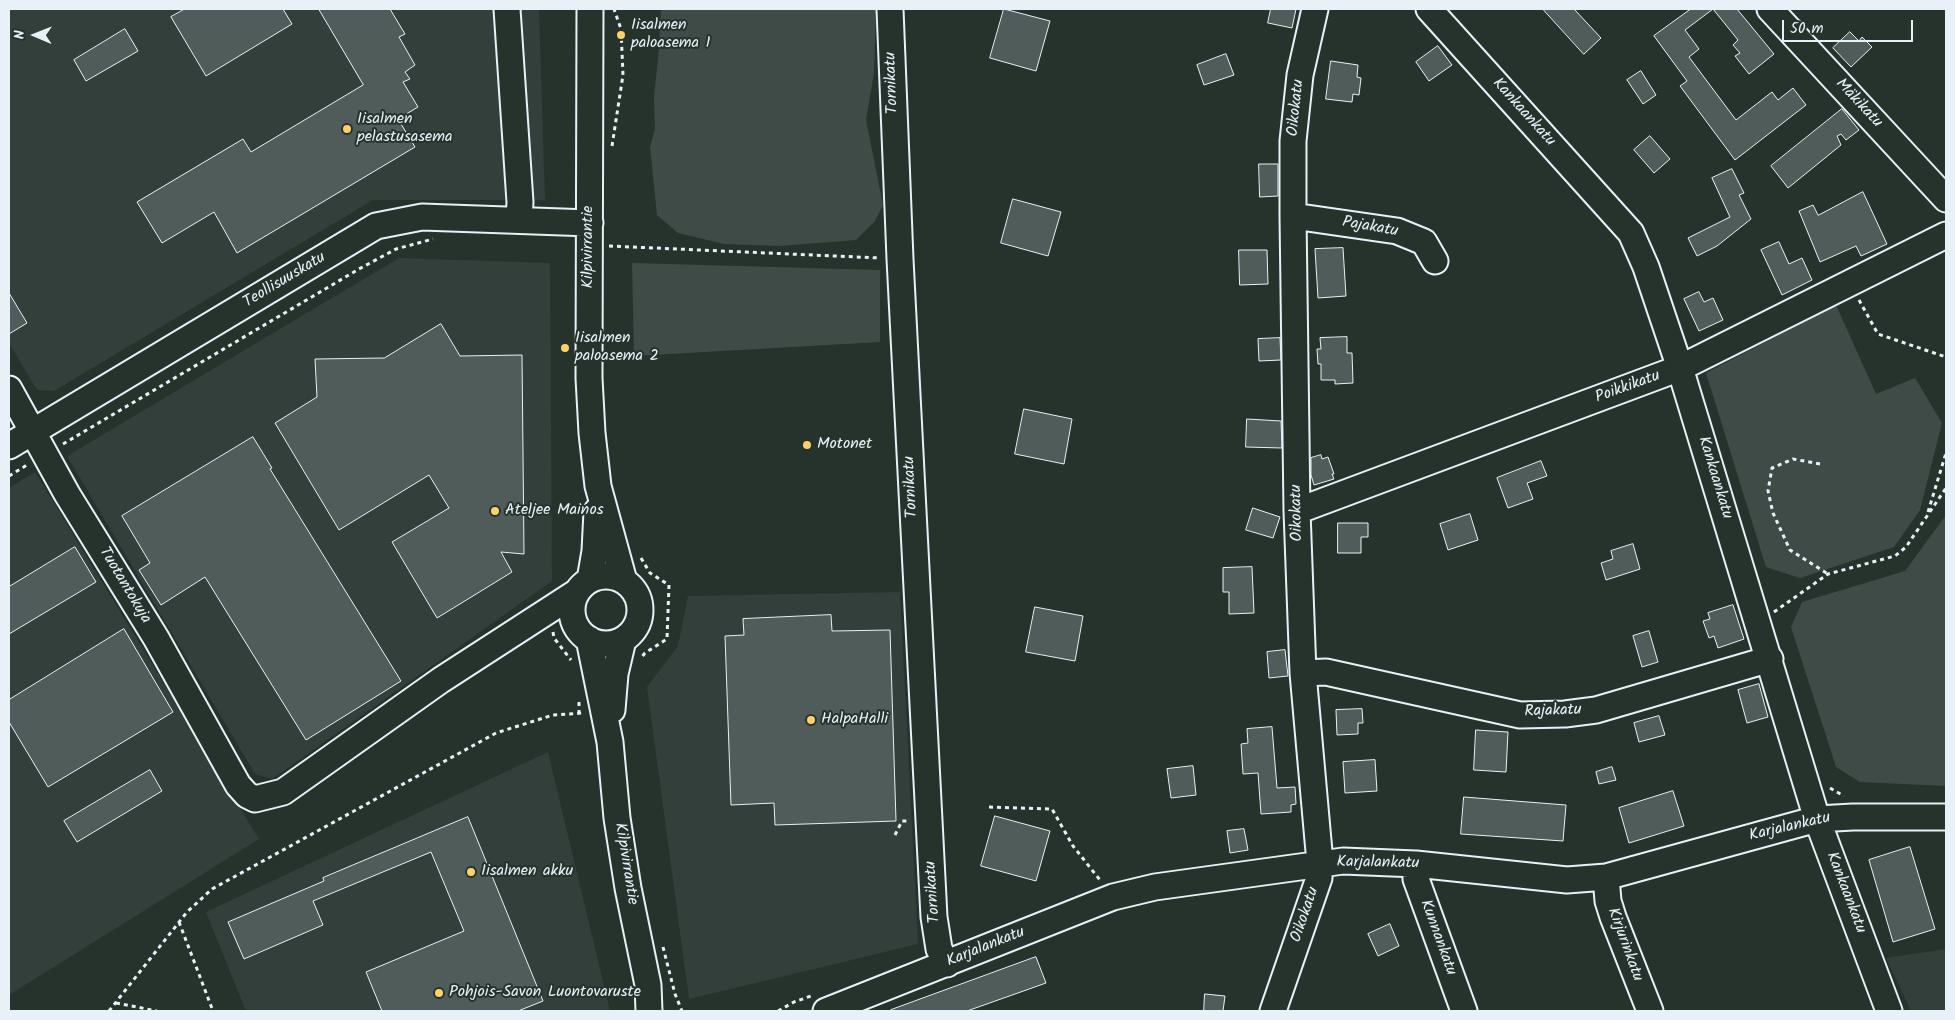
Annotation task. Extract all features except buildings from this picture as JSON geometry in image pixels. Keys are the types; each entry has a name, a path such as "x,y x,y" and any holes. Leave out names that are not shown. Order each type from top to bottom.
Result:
{"street":[{"path":"507,9 520,202 519,220"},
{"name":"Kilpivirrantie","path":"590,9 598,230 589,378 592,433 598,486 624,580"},
{"name":"Tornikatu","path":"890,9 900,259 934,918 939,949 947,964"},
{"name":"Oikokatu","path":"1273,1011 1319,878 1320,863 1303,673 1293,216 1293,141 1300,75 1315,9"},
{"name":"Kankaankatu","path":"1429,9 1631,233 1646,267 1680,368 1770,659 1817,819 1889,1011"},
{"name":"Mäkikatu","path":"1770,9 1946,199"},
{"name":"Pajakatu","path":"1293,216 1397,231 1424,242 1435,261"},
{"name":"Teollisuuskatu","path":"9,446 376,226 422,217 519,220 598,230"},
{"name":"Poikkikatu","path":"1298,511 1680,368 1946,235"},
{"name":"Tuotantokuja","path":"9,388 68,494 156,638 238,785 247,795 255,799 283,792 441,680 520,628"},
{"name":"Kilpivirrantie","path":"584,586 595,551 598,486"},
{"path":"607,576 624,580 636,593 640,610 635,627 623,640 606,644 583,633 551,626 520,628 584,586 607,576"},
{"path":"583,633 572,609 584,586"},
{"name":"Kilpivirrantie","path":"583,633 610,742 617,818 628,888 648,985 649,1011"},
{"name":"Kilpivirrantie","path":"610,742 615,674 623,640"},
{"name":"Rajakatu","path":"1303,673 1326,672 1520,715 1565,714 1596,710 1770,659"},
{"name":"Karjalankatu","path":"826,1011 1114,897 1155,887 1320,863 1362,861 1416,864 1567,880 1606,877 1817,819 1853,817 1946,818"},
{"name":"Kunnankatu","path":"1416,864 1416,879 1464,1011"},
{"name":"Kirjurinkatu","path":"1606,877 1608,901 1612,917 1650,1011"},
{"name":"Kilpivirrantie","path":"648,985 659,1011"}],"path":[{"path":"611,153 623,74 621,29 614,9"},
{"path":"598,230 607,246 900,259"},
{"path":"9,476 359,269 396,249 434,239"},
{"path":"1851,284 1878,334 1946,357"},
{"path":"1927,516 1946,453"},
{"path":"1820,464 1793,459 1772,468 1768,491 1773,513 1790,550 1828,574"},
{"path":"1758,621 1779,609 1828,574 1895,556 1906,547 1946,488"},
{"path":"1938,501 1946,495"},
{"path":"637,664 645,652 667,639 669,600 669,585 650,573 639,552"},
{"path":"551,626 554,638 574,663"},
{"path":"579,698 579,714"},
{"path":"109,1011 179,922 212,889 496,733 553,715 604,712"},
{"path":"1828,787 1833,792 1851,799"},
{"path":"989,807 1052,809 1073,846 1114,897"},
{"path":"179,922 213,1011"},
{"path":"662,940 675,994 682,1011"},
{"path":"116,1003 157,1011"}],"shaded area":[{"path":"9,9 539,9 545,200 373,200 54,391 37,390 9,343"},
{"path":"661,9 876,9 874,73 866,120 883,205 875,221 856,240 780,246 724,244 678,233 657,215 650,147 655,129 654,98"},
{"path":"399,258 550,263 552,581 272,779 255,774 67,456"},
{"path":"632,263 880,270 880,342 634,356"},
{"path":"1836,305 1876,394 1915,378 1942,423 1920,510 1894,547 1800,578 1766,567 1706,373"},
{"path":"35,472 259,839 9,995 9,488"},
{"path":"1946,515 1946,786 1860,782 1836,767 1791,627 1802,602 1905,571"},
{"path":"900,592 918,944 689,999 647,687 678,646 688,596"},
{"path":"548,752 610,1011 246,1011 206,912"},
{"path":"1946,949 1946,1011 1911,1011 1886,958"}],"place":[{"name":"Iisalmen paloasema 1","path":"621,35"},
{"name":"Iisalmen pelastusasema","path":"347,129"},
{"name":"Iisalmen paloasema 2","path":"565,348"},
{"name":"Motonet","path":"807,445"},
{"name":"Ateljee Mainos","path":"495,511"},
{"name":"HalpaHalli","path":"811,720"},
{"name":"Iisalmen akku","path":"471,872"},
{"name":"Pohjois-Savon Luontovaruste","path":"439,993"}]}
